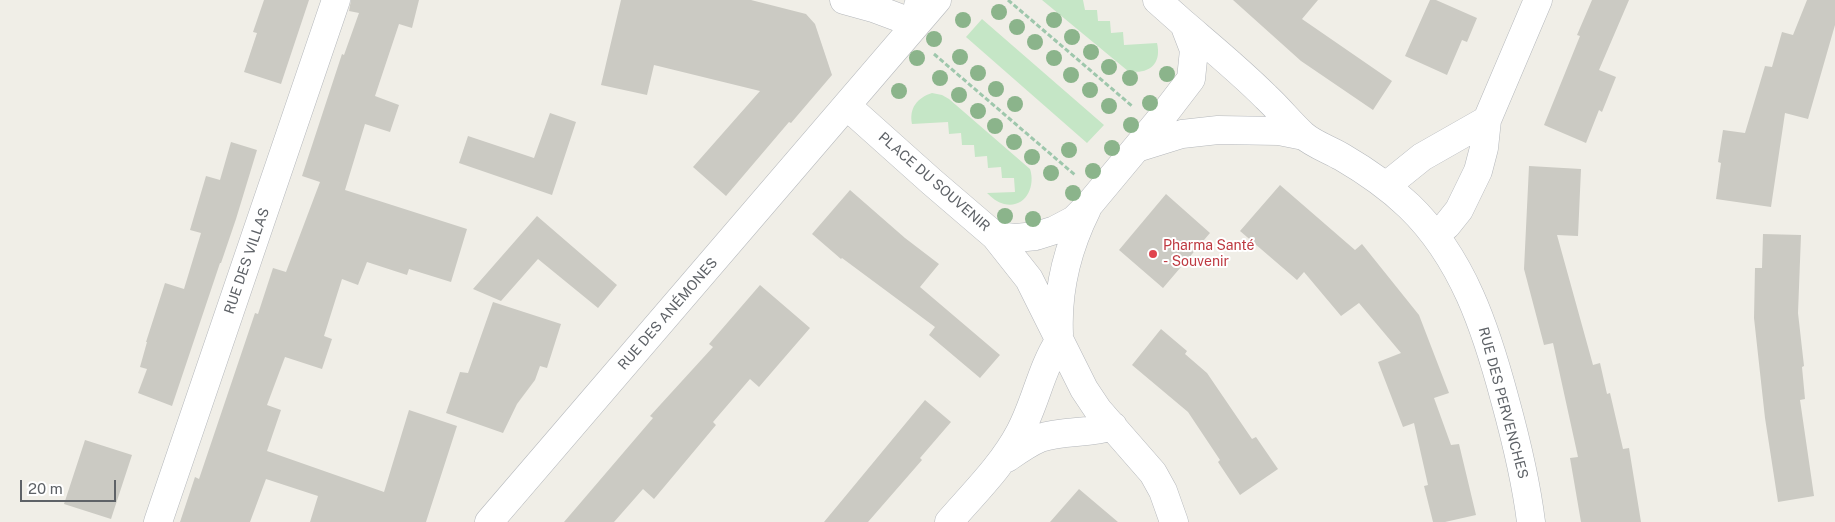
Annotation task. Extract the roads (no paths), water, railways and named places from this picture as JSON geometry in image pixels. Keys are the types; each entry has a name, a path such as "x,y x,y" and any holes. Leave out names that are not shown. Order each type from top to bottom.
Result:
{"street":[{"name":"RUE DES VILLAS","path":"158,522 336,0"},
{"path":"844,0 873,8 917,12"},
{"path":"848,106 917,12 937,0"},
{"name":"PLACE DU SOUVENIR","path":"1157,0 1265,95 1304,136 1360,168 1386,186"},
{"path":"1435,235 1447,225 1459,210 1475,178 1484,148 1487,120 1538,0"},
{"name":"PLACE DU SOUVENIR","path":"848,106 995,236 1016,238 1036,236 1056,230 1074,220 1088,206 1137,148 1191,79 1194,50 1184,24"},
{"name":"RUE DES ANÉMONES","path":"489,522 848,106"},
{"path":"1386,186 1422,157 1487,120"},
{"path":"1137,148 1182,134 1218,130 1279,131 1304,136"},
{"name":"RUE DES PERVENCHES","path":"1386,186 1435,235 1466,285 1490,350 1511,424 1523,474 1531,522"},
{"path":"949,522 1001,462 1020,432 1050,355 1059,341 1058,310 1063,277 1069,250 1088,206"},
{"path":"995,236 1029,279 1084,389 1153,473 1163,491 1174,522"},
{"path":"1001,462 1040,438 1066,433 1102,430 1113,426"}],"place":[{"name":"Pharma Santé - Souvenir","path":"1153,254"}]}
